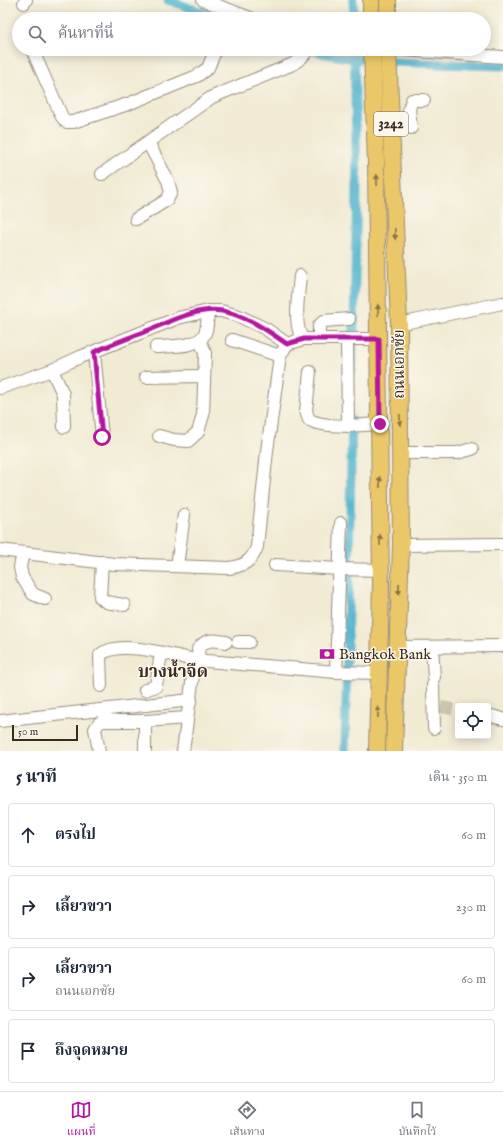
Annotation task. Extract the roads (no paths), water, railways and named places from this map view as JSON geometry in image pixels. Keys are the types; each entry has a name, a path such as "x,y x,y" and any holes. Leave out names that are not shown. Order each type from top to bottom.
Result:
{"main road":[{"path":"371,0 371,12"},
{"path":"388,0 388,12"},
{"name":"ถนนเอกชัย","path":"377,751 381,570 380,521 361,425 375,339 382,56"},
{"name":"ถนนเอกชัย","path":"382,83 391,130 399,324 400,545 394,751"},
{"path":"380,521 400,522"}],"street":[{"path":"203,0 226,12"},
{"path":"35,56 62,117 66,122 72,122 128,104 197,76 208,68 213,56"},
{"path":"102,174 212,97 293,64 302,56"},
{"path":"491,56 503,56"},
{"path":"391,130 414,128 409,109 412,100 424,100"},
{"path":"136,219 167,200 171,192 168,181 148,142"},
{"path":"300,276 297,324 301,336 304,339"},
{"path":"399,324 503,303"},
{"path":"0,388 52,370 178,318 208,311 221,311 239,316 266,329 287,344"},
{"path":"156,348 187,345 200,340 205,333 208,311"},
{"path":"319,338 319,326 324,321 350,319"},
{"path":"0,550 102,562 229,568 239,567 245,564 254,554 257,547 267,451 280,356 287,344 304,339 375,339"},
{"path":"310,372 306,411 309,420 318,424 361,425 352,339"},
{"path":"159,436 174,440 188,441 198,432 203,414 205,353 200,340"},
{"path":"232,340 280,356"},
{"path":"94,352 102,437"},
{"path":"52,370 64,394 64,426"},
{"path":"146,377 204,376"},
{"path":"400,453 457,453 472,449"},
{"path":"177,566 184,515"},
{"path":"338,672 342,569 341,523"},
{"path":"400,545 503,544"},
{"path":"23,553 20,567 22,577 34,594 45,599"},
{"path":"102,562 100,597 106,602 124,605"},
{"path":"276,565 381,570"},
{"path":"183,751 198,649 202,643 211,640 238,642"},
{"path":"398,647 503,646"},
{"path":"432,647 437,707 434,728"},
{"path":"101,686 100,655 106,651 131,648 197,660 338,672 379,673"},
{"path":"145,690 156,686 160,653"},
{"path":"0,721 191,700"},
{"path":"491,716 503,719"},
{"path":"99,751 95,729 102,721 145,721 187,718"},
{"path":"144,751 145,721"}],"waterway":[{"path":"168,0 201,12"},
{"path":"353,0 354,12"},
{"path":"336,56 428,64 503,66"},
{"path":"353,370 357,187 354,56"},
{"path":"345,751 352,420"}],"tunnel":[{"path":"441,707 455,709"}],"place":[{"name":"Bangkok Bank","path":"327,654"}],"district":[{"name":"บางน้ำจืด","path":"173,672"}]}
